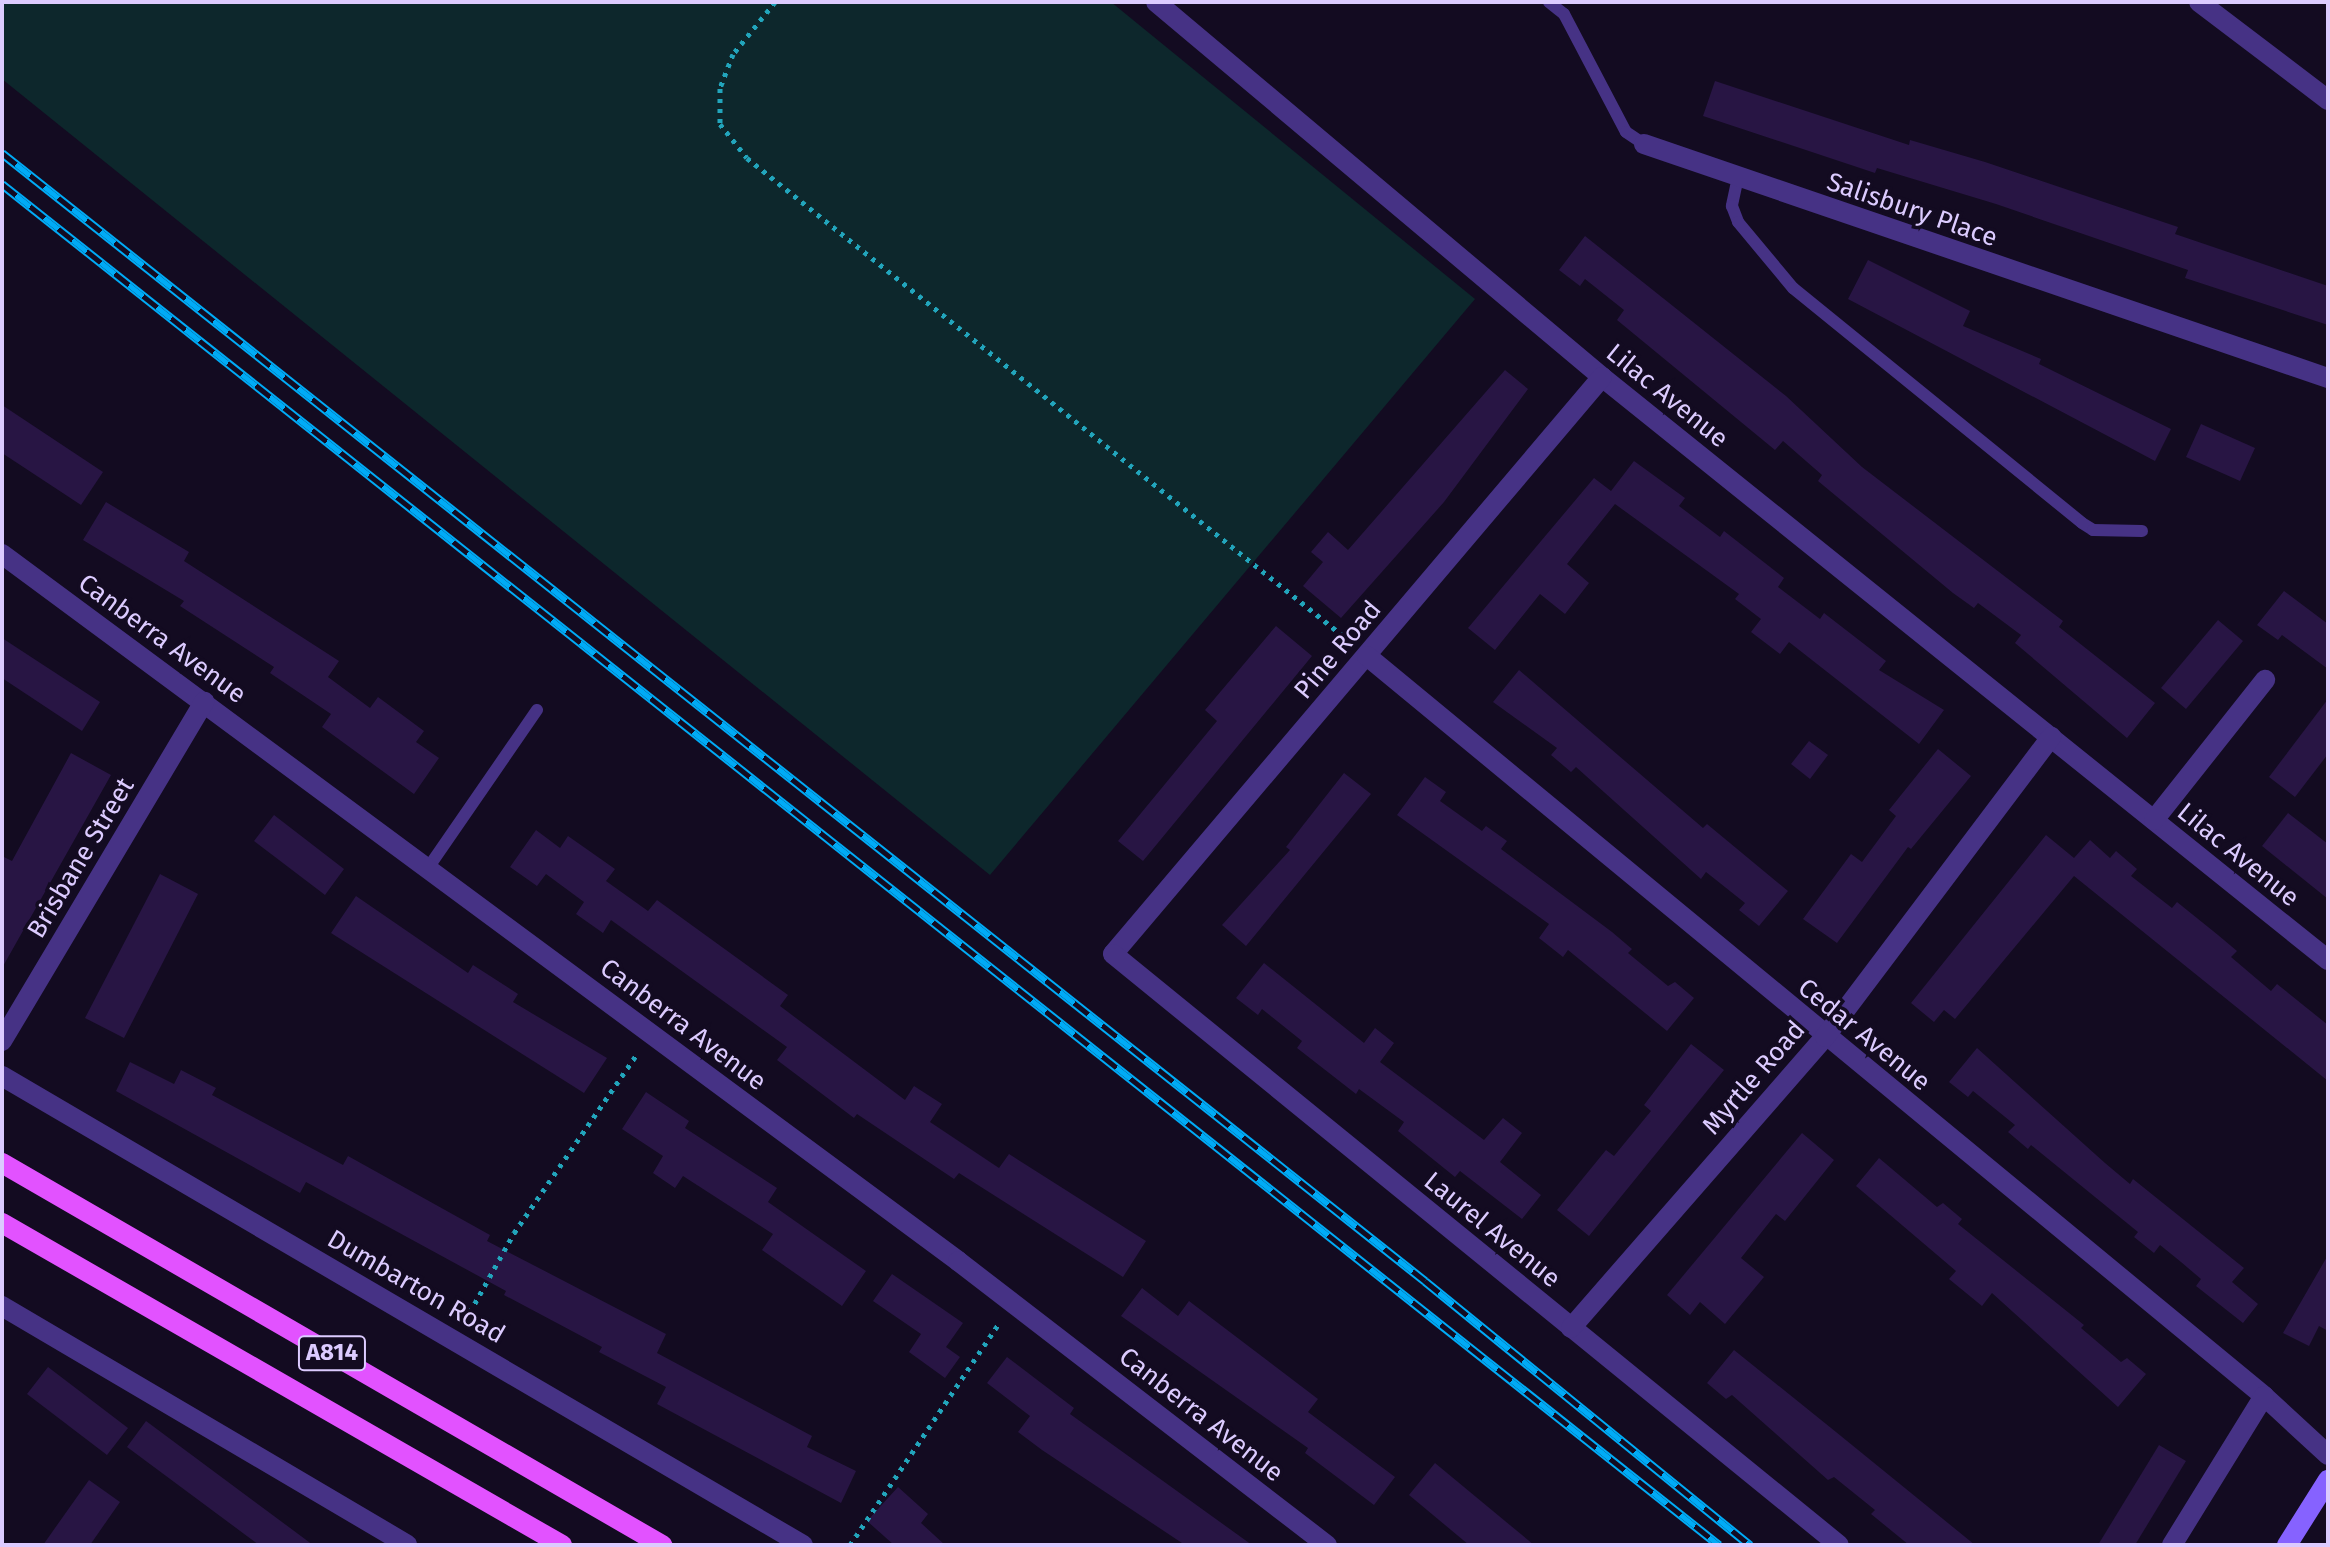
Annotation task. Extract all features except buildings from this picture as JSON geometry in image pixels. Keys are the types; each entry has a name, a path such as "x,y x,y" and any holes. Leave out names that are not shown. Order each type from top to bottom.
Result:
{"main road":[{"name":"A814","path":"2,1163 662,1545"},
{"name":"A814","path":"2,1223 562,1545"}],"street":[{"name":"Lilac Avenue","path":"1156,2 1602,377 2328,960"},
{"path":"2199,2 2328,100"},
{"name":"Salisbury Place","path":"1644,144 2328,378"},
{"name":"Pine Road","path":"1113,954 1602,377"},
{"name":"Canberra Avenue","path":"2,554 1013,1303 1327,1545"},
{"name":"Cedar Avenue","path":"1367,656 1825,1037 2264,1396 2328,1455"},
{"name":"Lilac Avenue","path":"2154,820 2265,680"},
{"name":"Brisbane Street","path":"2,1041 204,702"},
{"name":"Myrtle Road","path":"1571,1328 1825,1037 2051,737"},
{"name":"Laurel Avenue","path":"1113,954 1839,1545"},
{"name":"Dumbarton Road","path":"2,1076 455,1340 777,1537 803,1545"},
{"path":"2,1306 376,1537 407,1545"},
{"path":"2172,1545 2264,1396"},
{"path":"2287,1545 2328,1480"}],"lane":[{"name":"Salisbury Place","path":"1549,2 1564,14 1626,132 1644,144"},
{"path":"1738,177 1732,206 1738,222 1793,288 2082,523 2093,530 2142,531"},
{"path":"428,868 537,710"}],"path":[{"path":"775,2 733,54 720,88 720,124 747,158 1367,656"},
{"path":"455,1340 514,1233 651,1034"},
{"path":"850,1545 1013,1303"}],"green space":[{"path":"2,2 1111,2 1475,299 990,875 2,79"}],"railway":[{"path":"2,153 1425,1281 1750,1545"},
{"path":"2,184 1719,1545"}]}
